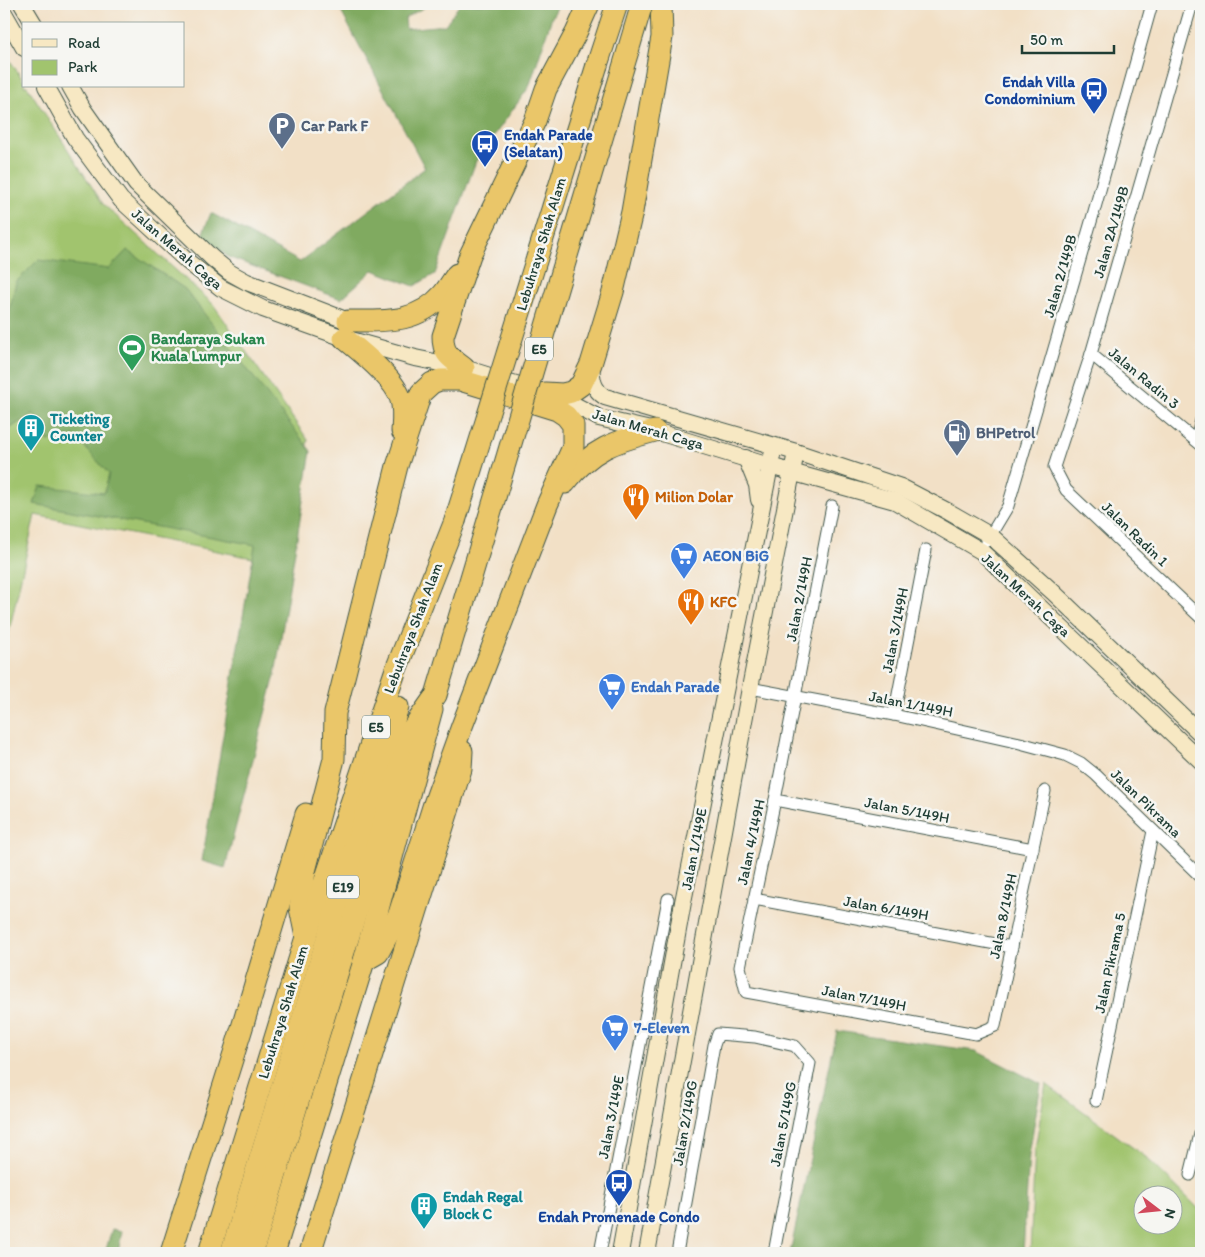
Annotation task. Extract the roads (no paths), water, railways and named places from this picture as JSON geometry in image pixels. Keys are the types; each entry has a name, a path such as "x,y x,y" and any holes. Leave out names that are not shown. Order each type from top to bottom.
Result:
{"highway":[{"path":"464,368 449,356 443,348 443,336 470,255 535,121 546,89 589,4"},
{"name":"Lebuhraya Shah Alam","path":"210,1253 306,938 395,672 455,521 617,4"},
{"name":"Lebuhraya Shah Alam","path":"436,695 642,4"},
{"path":"545,393 563,394 571,392 581,385 591,364 613,292 632,212 662,36 661,4"},
{"path":"398,466 403,419 400,396 346,329 407,318 426,308 443,294 470,255"},
{"path":"171,1253 242,1031 335,713 398,466 420,393 432,383 440,380 460,380 557,410 566,416 573,426 573,447 547,505 462,726 433,807 399,914 378,952 364,961"},
{"path":"547,505 584,461 602,448 622,440 655,431"},
{"name":"E19","path":"231,1253 455,521"},
{"name":"E5","path":"274,1253 364,961 436,695"},
{"name":"E19","path":"252,1253 412,729 436,695"},
{"path":"306,938 300,908 305,871 334,759 335,713"},
{"path":"310,1253 462,770 462,726"}],"street":[{"path":"22,4 33,22"},
{"name":"Jalan 2/149B","path":"981,551 1008,506 1152,4"},
{"name":"Jalan 2A/149B","path":"1054,467 1091,354 1192,4"},
{"path":"4,14 22,45"},
{"name":"Jalan Merah Caga","path":"47,88 75,138 121,200 187,261 221,288 263,308 346,329"},
{"name":"Jalan Merah Caga","path":"71,88 82,109 136,184 212,258 229,272 346,329 415,358 464,368 545,393 569,402 599,418 655,431 769,466 895,501 981,551 1201,761"},
{"name":"Jalan Radin 3","path":"1091,354 1198,442"},
{"name":"Jalan Merah Caga","path":"591,364 594,387 598,393 605,397 796,452 901,487 991,536 1053,592 1201,734"},
{"path":"1198,442 1201,420"},
{"name":"Jalan 1/149E","path":"620,1253 684,902 774,446"},
{"name":"Jalan 1/149E","path":"647,1253 750,688 796,452"},
{"path":"746,458 759,492 759,520"},
{"name":"Jalan Radin 1","path":"1054,467 1066,490 1201,618"},
{"path":"786,500 802,487 824,482"},
{"name":"Jalan 2/149H","path":"795,698 832,506"},
{"name":"Jalan 3/149H","path":"894,715 926,550"},
{"name":"Jalan 1/149H","path":"750,688 795,698 894,715 1065,755"},
{"name":"Jalan 4/149H","path":"746,992 740,967 795,698"},
{"name":"Jalan Pikrama","path":"1065,755 1081,763 1096,775 1201,877"},
{"name":"Jalan 8/149H","path":"976,1034 995,1026 1045,791"},
{"name":"Jalan 5/149H","path":"775,800 1033,849"},
{"name":"Jalan Pikrama 5","path":"1096,1101 1153,831"},
{"name":"Jalan 3/149E","path":"600,1253 668,899"},
{"name":"Jalan 6/149H","path":"754,899 1012,947"},
{"name":"Jalan 7/149H","path":"746,992 976,1034"},
{"name":"Jalan 2/149G","path":"676,1253 714,1045 718,1034 754,1037"},
{"name":"Jalan 5/149G","path":"754,1037 795,1046 810,1064 774,1253"},
{"path":"1190,1175 1201,1130"}],"place":[{"name":"Endah Villa Condominium","path":"1094,115"},
{"name":"Car Park F","path":"282,150"},
{"name":"Endah Parade (Selatan)","path":"485,168"},
{"name":"Bandaraya Sukan Kuala Lumpur","path":"132,372"},
{"name":"Ticketing Counter","path":"31,452"},
{"name":"BHPetrol","path":"957,457"},
{"name":"Milion Dolar","path":"636,521"},
{"name":"AEON BiG","path":"684,580"},
{"name":"KFC","path":"691,626"},
{"name":"Endah Parade","path":"612,711"},
{"name":"7-Eleven","path":"615,1052"},
{"name":"Endah Promenade Condo","path":"619,1207"},
{"name":"Endah Regal Block C","path":"424,1230"}]}
